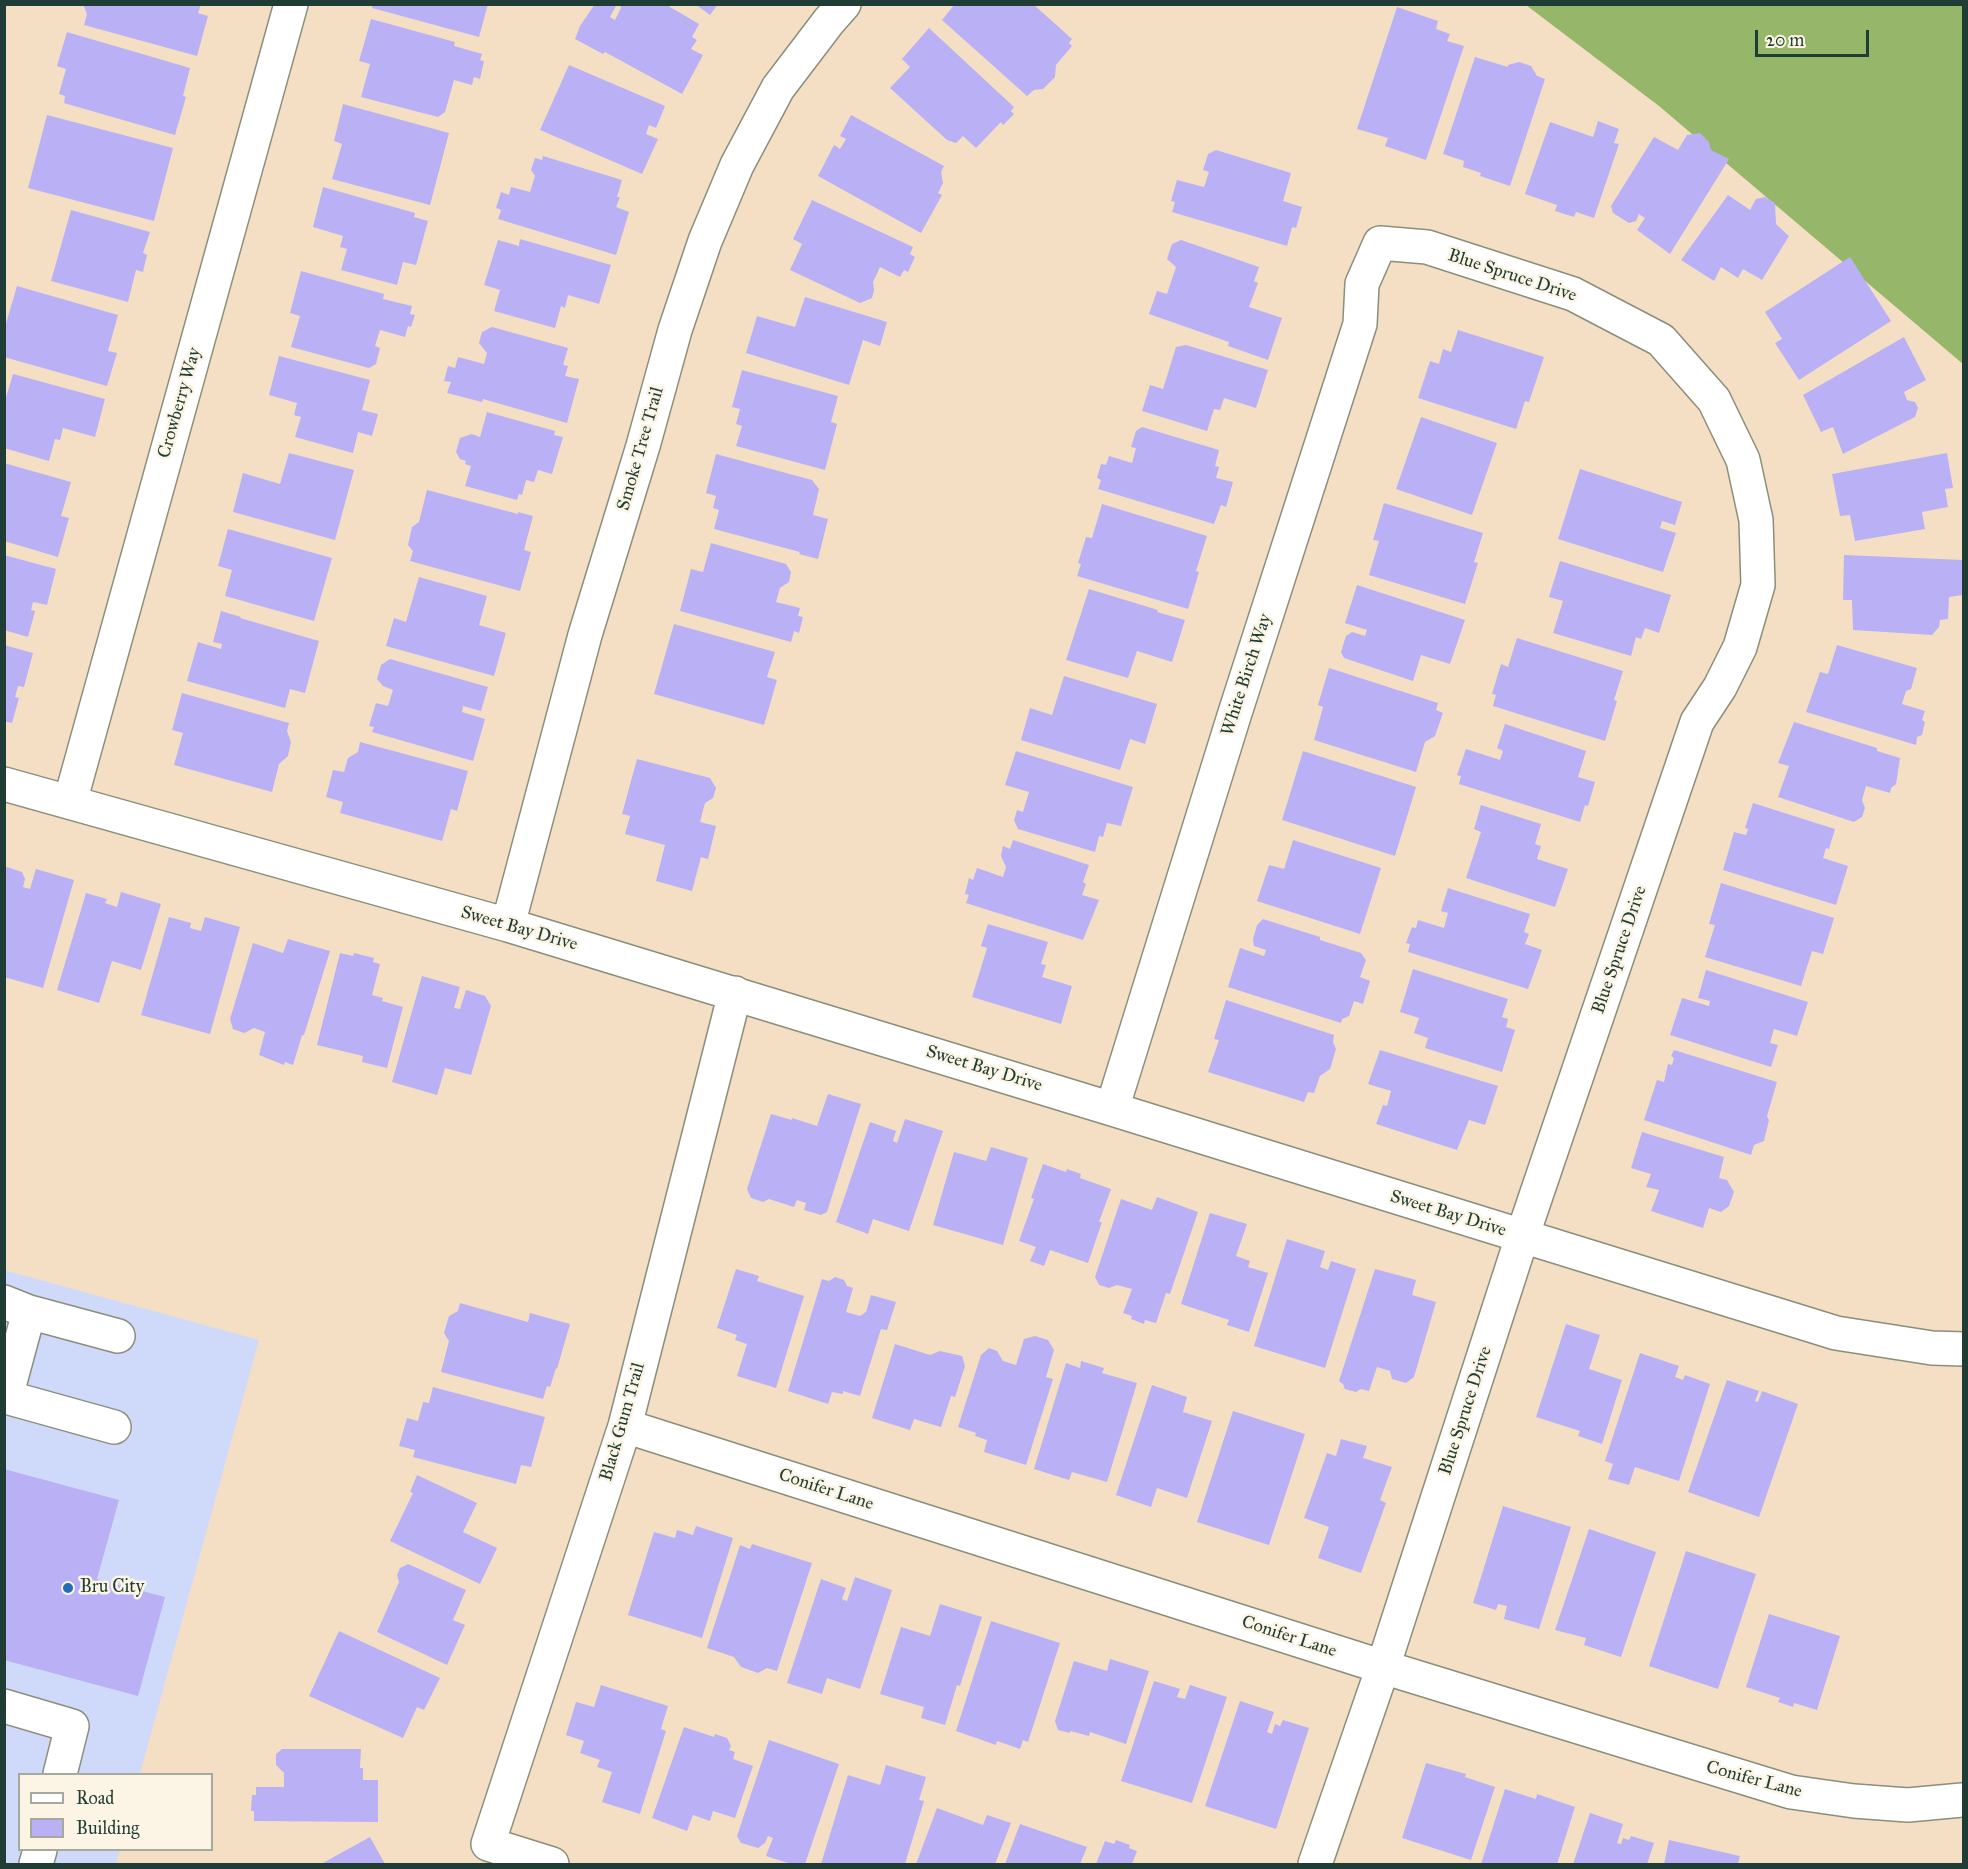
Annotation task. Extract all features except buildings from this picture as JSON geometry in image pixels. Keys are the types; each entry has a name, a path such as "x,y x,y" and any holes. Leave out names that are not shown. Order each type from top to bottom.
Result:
{"street":[{"name":"Crowberry Way","path":"70,802 291,4"},
{"name":"Smoke Tree Trail","path":"508,925 585,635 644,446 675,330 705,241 737,165 778,88 844,4"},
{"name":"White Birch Way","path":"1112,1108 1234,716 1360,324 1362,284 1380,243"},
{"name":"Blue Spruce Drive","path":"1315,1864 1383,1667 1522,1237 1697,722 1720,687 1740,647 1758,585 1756,520 1743,460 1714,400 1661,340 1573,294 1427,247 1380,243"},
{"name":"Sweet Bay Drive","path":"4,784 508,925 735,993 1836,1333 1932,1348 1964,1349"},
{"name":"Black Gum Trail","path":"552,1864 488,1844 625,1426 735,993"},
{"path":"114,1427 6,1396 17,1307 118,1336"},
{"name":"Conifer Lane","path":"625,1426 1383,1667 1791,1792 1854,1801 1908,1805 1962,1800"},
{"path":"4,1706 72,1726 60,1773"}],"shaded area":[{"path":"4,1270 259,1340 140,1773 18,1773 18,1851 120,1851 116,1864 5,1864"}],"green space":[{"path":"1526,5 1963,5 1963,364 1659,106"}],"place":[{"name":"Bru City","path":"68,1588"}]}
